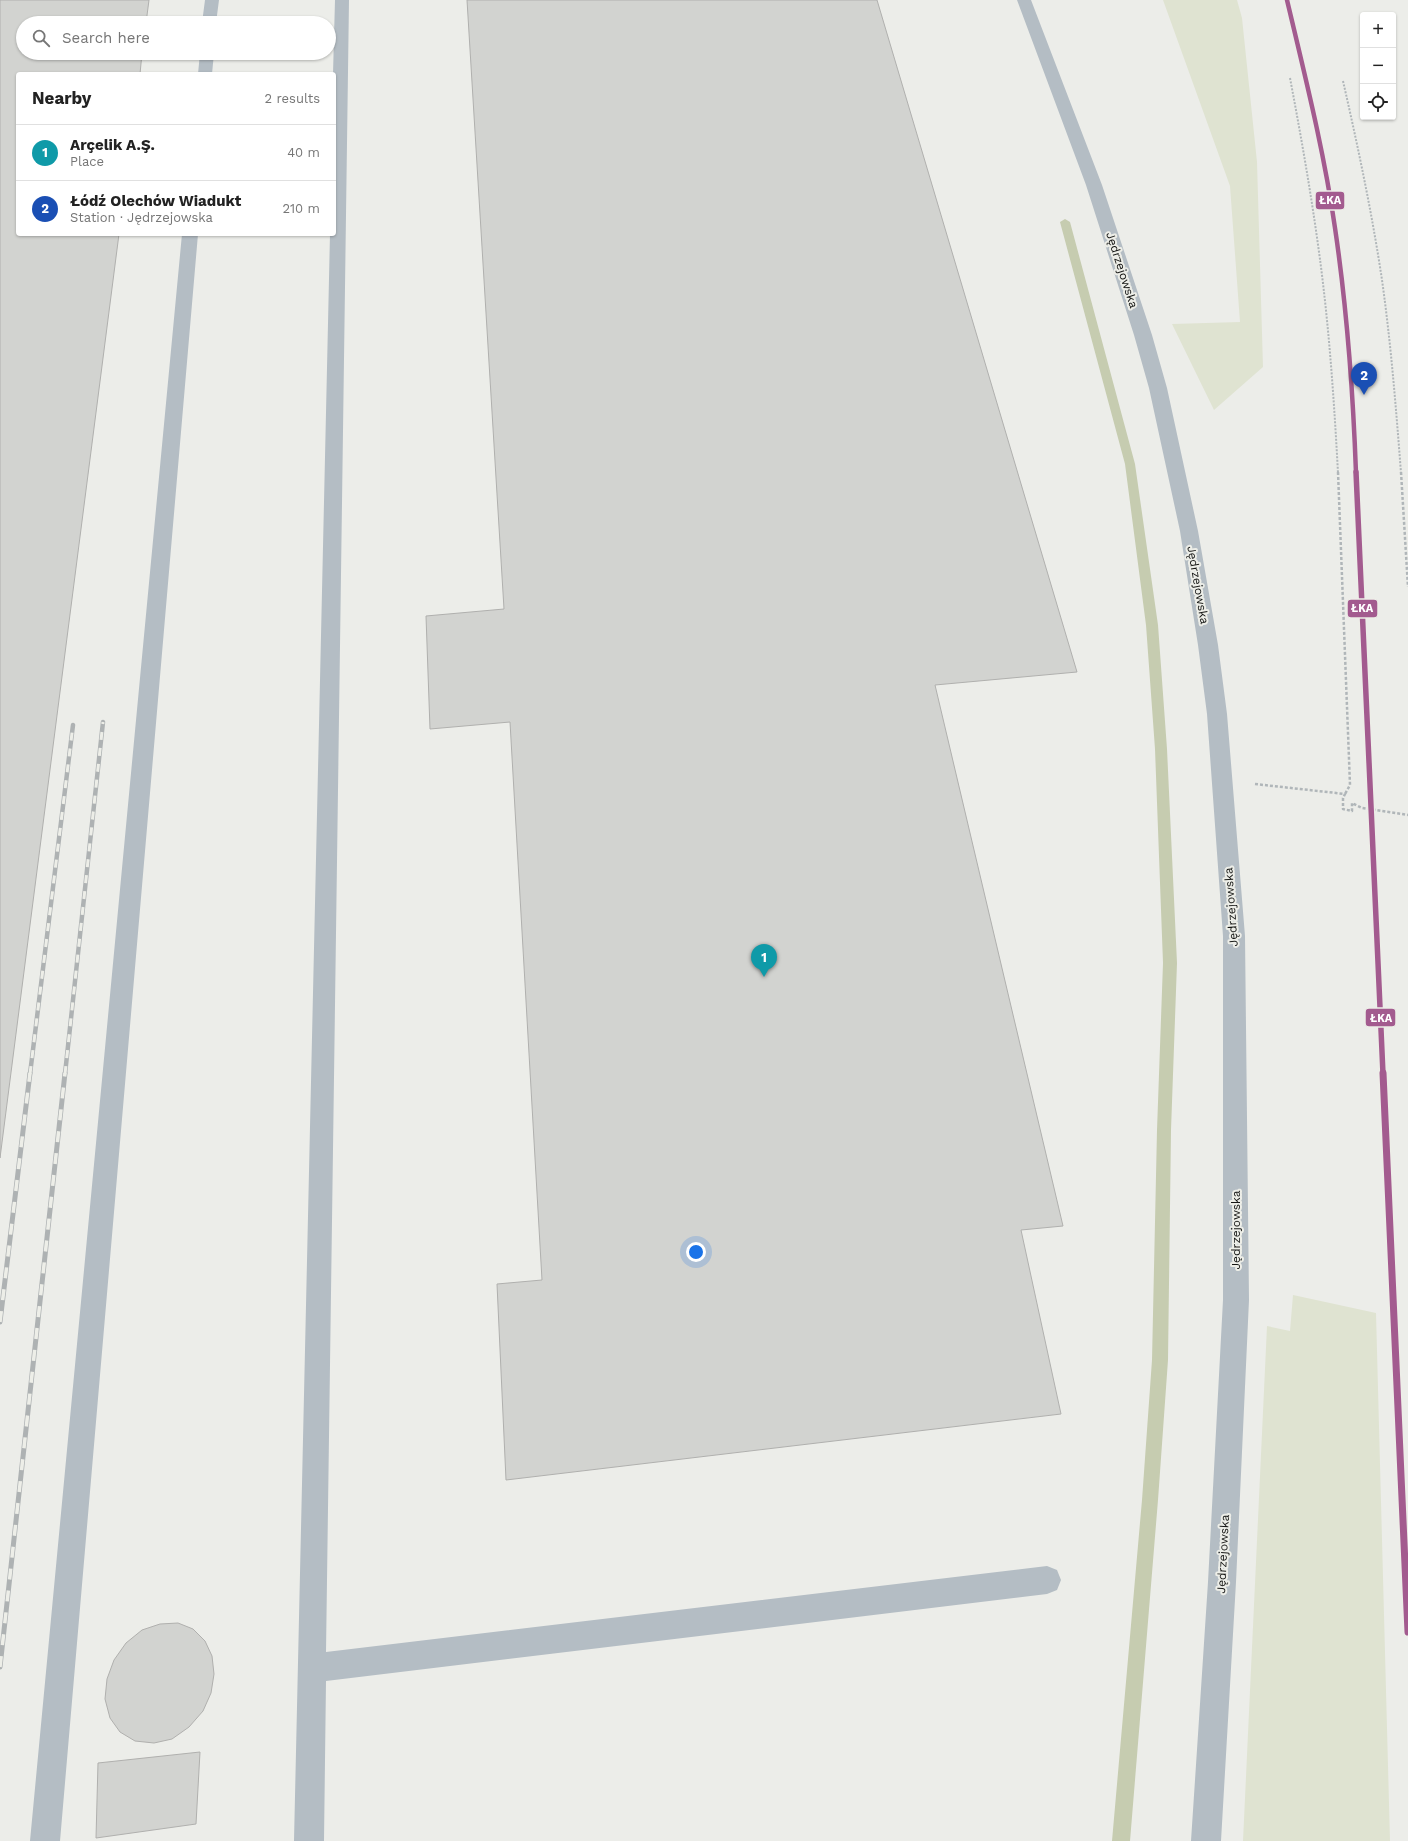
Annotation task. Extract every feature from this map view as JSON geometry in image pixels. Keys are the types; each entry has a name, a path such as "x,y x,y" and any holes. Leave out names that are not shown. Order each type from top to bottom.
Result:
{"street":[{"path":"210,16 212,0"},
{"path":"309,1841 342,0"},
{"name":"Jędrzejowska","path":"1024,0 1094,185 1143,336 1158,388 1189,531 1208,645 1217,714 1234,936 1236,1292 1221,1589 1206,1841"},
{"path":"205,72 206,60"},
{"path":"45,1841 190,236"},
{"path":"313,1668 1048,1580"}],"path":[{"path":"1290,78 1299,120 1317,227 1334,393 1350,785 1343,798 1343,809 1352,811 1352,803 1362,808 1408,815"},
{"path":"1343,81 1367,190 1382,279 1395,398 1408,587"},
{"path":"1255,784 1345,794"}],"green space":[{"path":"1163,0 1237,0 1242,18 1257,162 1263,367 1214,410 1172,324 1240,322 1230,186"},
{"path":"1293,1295 1376,1313 1390,1841 1243,1841 1267,1326 1290,1331"}],"building":[{"path":"0,0 149,0 147,16 16,16 16,60 141,60 140,72 16,72 16,236 119,236 0,1158"},
{"path":"467,0 877,0 1077,672 935,685 1063,1226 1021,1230 1061,1414 506,1480 497,1284 542,1280 510,722 430,729 426,616 504,609"},
{"path":"178,1623 193,1629 205,1641 212,1656 214,1674 211,1693 203,1711 189,1727 172,1739 154,1743 135,1741 120,1732 110,1718 105,1699 107,1679 114,1660 126,1643 142,1630 160,1624"},
{"path":"200,1752 196,1824 96,1838 98,1763"}],"waterway":[{"path":"1065,222 1130,464 1152,625 1161,749 1170,963 1164,1130 1160,1360 1150,1500 1121,1841"}],"railway":[{"path":"65,1074 103,722"},
{"path":"30,1074 73,725"},
{"path":"0,1322 30,1073"},
{"path":"0,1667 65,1073"}],"transit line":[{"name":"ŁKA","path":"1287,0 1314,113 1335,228 1353,395 1408,1632"}],"place":[{"name":"Łódź Olechów Wiadukt","path":"1364,395"},
{"name":"Arçelik A.Ş.","path":"764,977"}]}
